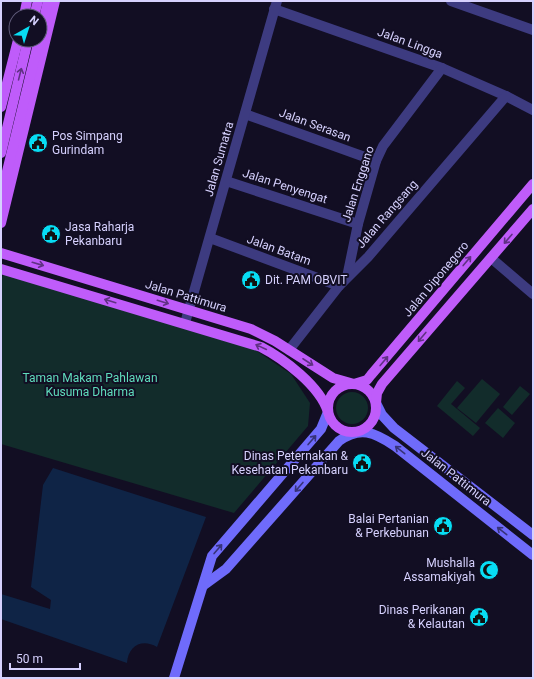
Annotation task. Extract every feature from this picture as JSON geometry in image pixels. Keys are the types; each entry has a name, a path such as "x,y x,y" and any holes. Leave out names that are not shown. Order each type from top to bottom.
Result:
{"main road":[{"path":"33,1 34,10 41,14 47,12 50,1"},
{"path":"1,223 56,1"},
{"path":"1,107 3,91 16,48"},
{"path":"1,153 26,48"},
{"path":"1,196 37,48"},
{"path":"3,91 17,106 26,121"},
{"path":"1,111 31,102"},
{"name":"Jalan Diponegoro","path":"354,384 367,380 533,184"},
{"path":"204,585 226,569 334,446 345,437 367,427 372,422 375,416 376,396 382,384 533,209"},
{"name":"Jalan Pattimura","path":"1,254 259,332 333,378 354,384"},
{"path":"1,269 254,344 268,351 289,366 316,390 326,405 330,419 339,429 346,432 357,432"},
{"path":"174,678 212,556 322,429 328,412 330,398 334,391 340,386 354,384 368,390 376,403"},
{"name":"Jalan Pattimura","path":"376,403 382,415 394,428 533,535"},
{"name":"Jalan Pattimura","path":"357,432 374,434 394,446 533,555"}],"street":[{"path":"452,1 533,30"},
{"name":"Jalan Lingga","path":"276,5 442,68 506,96 533,110"},
{"name":"Jalan Sumatra","path":"185,323 276,5"},
{"name":"Jalan Enggano","path":"347,277 358,224 376,161 383,146 442,68"},
{"name":"Jalan Rangsang","path":"289,350 339,286 368,257 506,96"},
{"name":"Jalan Serasan","path":"245,114 376,161"},
{"name":"Jalan Penyengat","path":"226,181 358,224"},
{"name":"Jalan Batam","path":"210,238 339,286"},
{"path":"491,258 533,294"}],"green space":[{"name":"Taman Makam Pahlawan Kusuma Dharma","path":"3,274 254,349 291,374 310,403 308,426 234,513 1,444 1,281"},
{"path":"482,379 500,394 476,423 457,408"},
{"path":"457,381 465,388 451,404 480,428 473,436 437,406"},
{"path":"520,386 530,394 512,415 503,407"},
{"path":"349,392 355,392 365,399 368,408 367,414 361,421 355,424 349,424 339,417 336,411 336,405 343,395"},
{"path":"498,408 515,423 503,438 485,423"}],"water":[{"path":"53,468 206,517 157,647 146,643 137,645 130,652 127,663 1,619 1,594 50,609 51,600 31,587 43,485"}],"place":[{"name":"Pos Simpang Gurindam","path":"38,143"},
{"name":"Jasa Raharja Pekanbaru","path":"51,234"},
{"name":"Dit. PAM OBVIT","path":"251,280"},
{"name":"Dinas Peternakan & Kesehatan Pekanbaru","path":"362,463"},
{"name":"Balai Pertanian & Perkebunan","path":"443,526"},
{"name":"Mushalla Assamakiyah","path":"489,570"},
{"name":"Dinas Perikanan & Kelautan","path":"479,617"}]}
